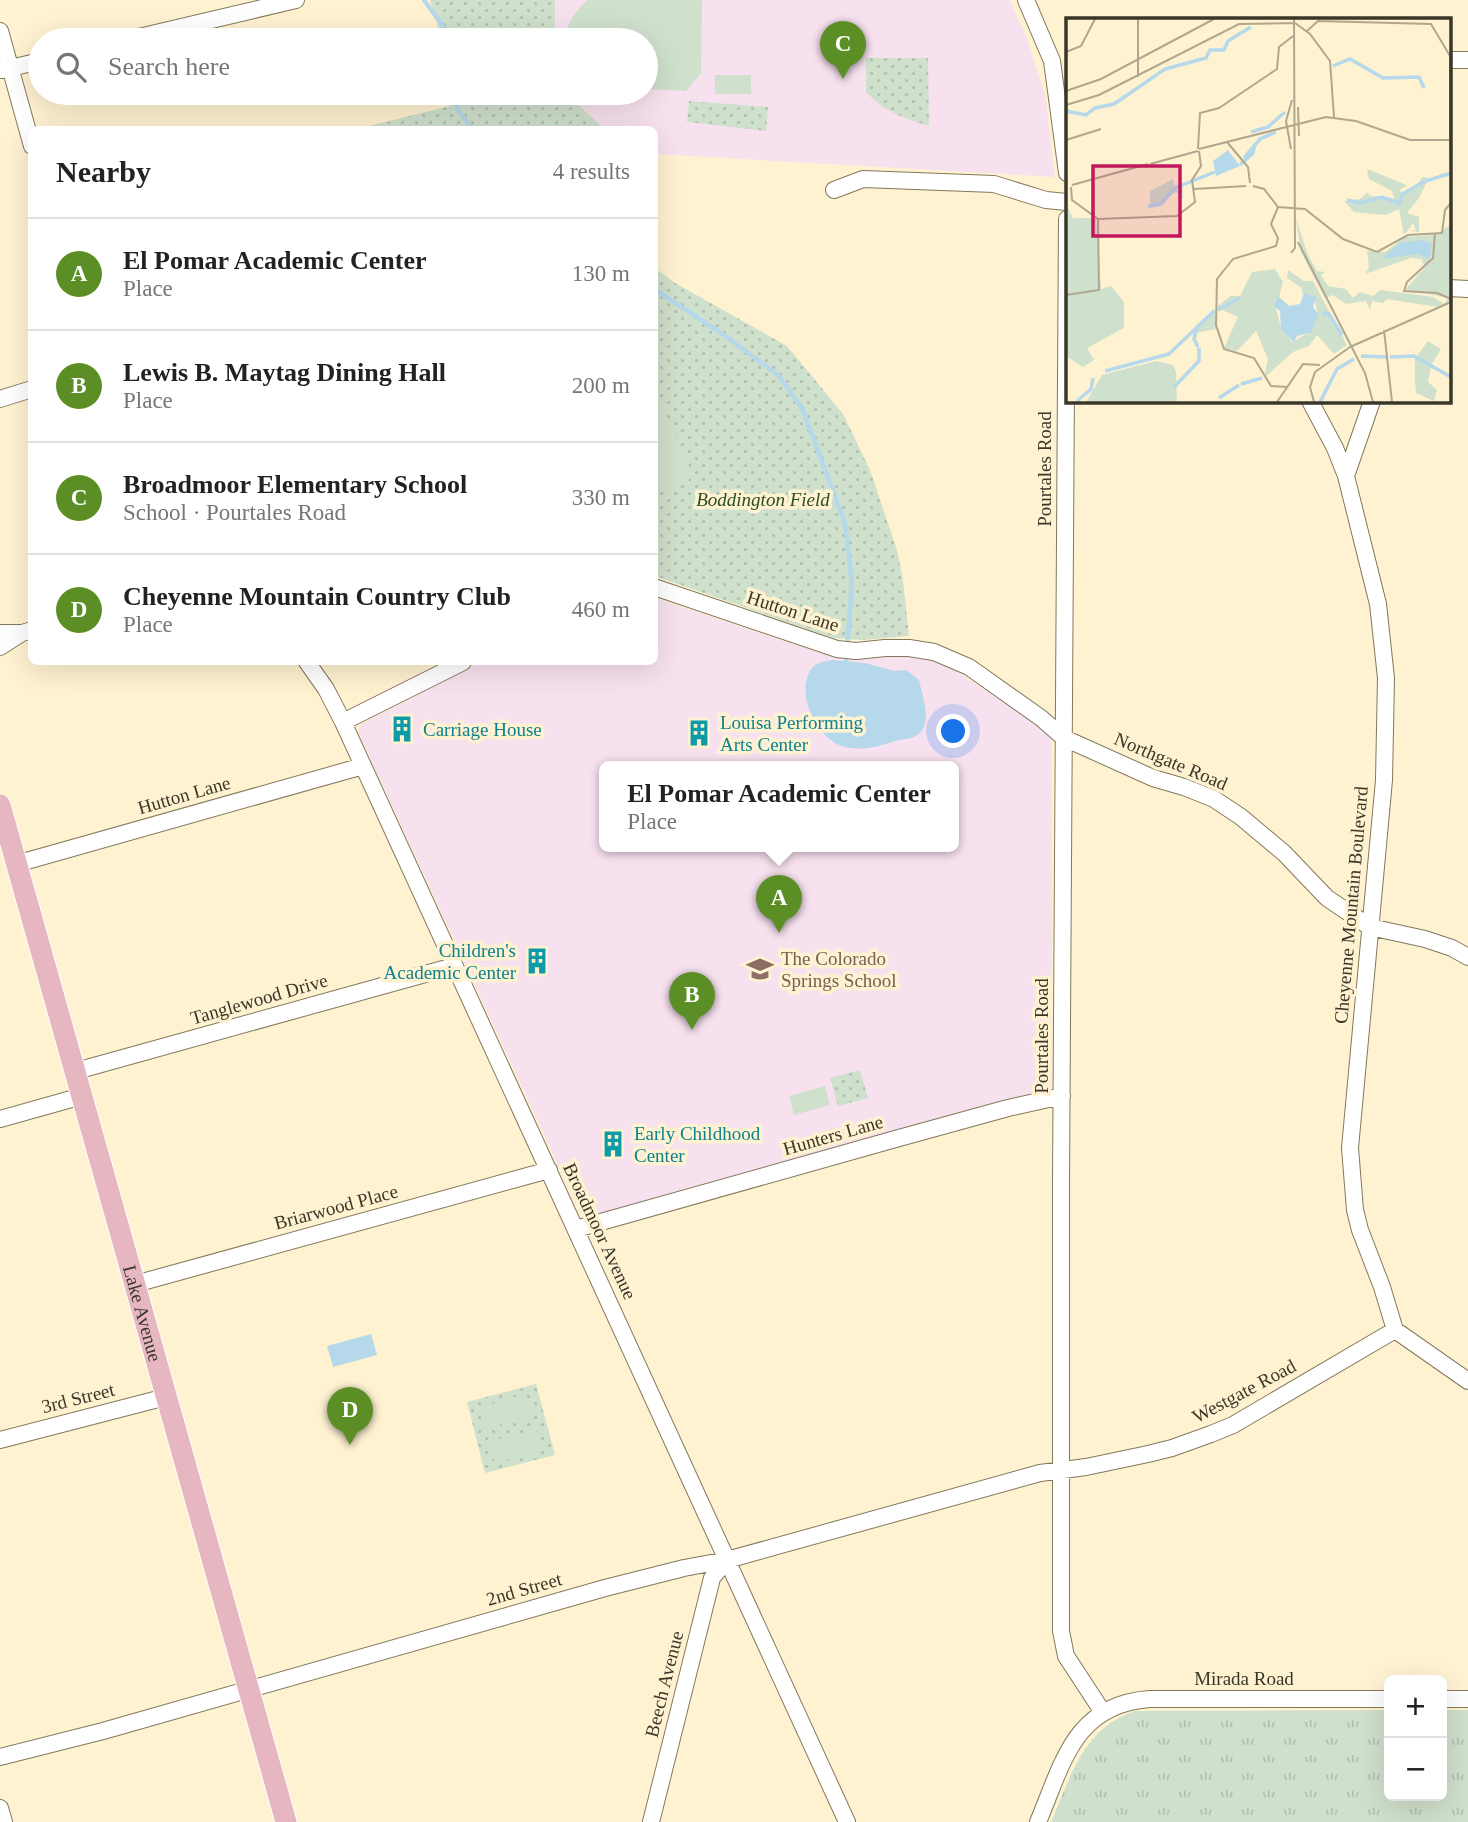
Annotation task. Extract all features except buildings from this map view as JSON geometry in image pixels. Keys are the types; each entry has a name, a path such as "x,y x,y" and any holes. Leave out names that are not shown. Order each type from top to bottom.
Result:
{"main road":[{"name":"Lake Avenue","path":"0,805 286,1822"}],"street":[{"path":"177,28 296,0"},
{"path":"1026,0 1060,61 1066,154"},
{"path":"0,31 5,69 28,135"},
{"path":"1450,60 1468,60"},
{"path":"5,69 28,64"},
{"path":"834,190 863,179 994,184 1046,200 1066,202"},
{"path":"0,399 28,390"},
{"name":"Pourtales Road","path":"1066,392 1062,1645 1071,1666 1102,1712"},
{"name":"Cheyenne Mountain Boulevard","path":"1311,402 1335,448 1346,476 1378,604 1386,678 1385,753 1350,1148 1352,1184 1360,1230 1382,1287 1395,1331"},
{"path":"1346,476 1372,402"},
{"name":"Hutton Lane","path":"658,588 837,649 856,651 909,648 934,652 979,674 1064,737"},
{"path":"0,633 27,631"},
{"path":"0,647 27,631"},
{"name":"Broadmoor Avenue","path":"309,665 326,689 343,722 847,1822"},
{"path":"343,722 457,665"},
{"name":"Northgate Road","path":"1064,737 1153,778 1214,799 1261,831 1327,898 1370,927 1425,939 1452,948 1468,957"},
{"name":"Hutton Lane","path":"16,864 363,766"},
{"name":"Tanglewood Drive","path":"76,1071 454,966"},
{"name":"Hunters Lane","path":"576,1229 944,1125 1062,1096"},
{"path":"0,1119 82,1097"},
{"name":"Briarwood Place","path":"135,1284 549,1170"},
{"path":"1395,1331 1468,1381"},
{"name":"Westgate Road","path":"1061,1469 1149,1454 1233,1425 1395,1331"},
{"name":"3rd Street","path":"0,1440 166,1397"},
{"name":"2nd Street","path":"0,1756 103,1731 593,1591 727,1560 1061,1469"},
{"name":"Beech Avenue","path":"651,1822 712,1578 727,1560"},
{"name":"Mirada Road","path":"1102,1712 1118,1704 1149,1699 1384,1699"},
{"path":"1447,1699 1468,1699"},
{"path":"1038,1822 1067,1751 1077,1736 1102,1712"},
{"path":"0,1808 4,1822"}],"shaded area":[{"path":"555,0 1010,0 1026,36 1045,95 1055,177 658,154 658,126 601,126 579,105 658,105 658,28 555,28"},
{"name":"The Colorado Springs School","path":"658,599 830,656 849,659 909,655 952,668 1052,735 1052,1091 585,1218 581,1215 359,734 362,724 474,665 658,665"}],"green space":[{"path":"430,0 555,0 555,28 438,28"},
{"path":"588,0 702,0 701,73 686,91 658,90 658,28 567,28 579,8"},
{"path":"866,58 928,58 929,126 895,114 866,92"},
{"path":"715,75 751,75 751,94 715,94"},
{"path":"689,101 768,107 766,131 687,122"},
{"path":"579,105 601,126 369,126 450,106"},
{"name":"Boddington Field","path":"658,270 675,283 787,346 843,414 870,470 897,550 909,636 862,640 833,638 658,577"},
{"path":"658,397 694,477 658,493"},
{"path":"860,1070 868,1098 838,1106 830,1078"},
{"path":"825,1086 830,1105 794,1115 789,1096"},
{"path":"536,1384 555,1455 485,1473 467,1402"},
{"path":"526,1394 532,1416 485,1429 480,1407"},
{"path":"536,1429 541,1451 495,1463 489,1442"},
{"path":"1384,1710 1384,1801 1447,1801 1447,1710 1468,1710 1468,1822 1051,1822 1073,1771 1091,1742 1102,1729 1135,1711"}],"water":[{"path":"832,660 865,663 894,671 906,670 919,680 926,714 924,728 911,738 866,748 837,744 814,721 806,699 807,677 812,668"},
{"path":"371,1334 377,1355 333,1367 327,1346"}],"waterway":[{"path":"424,0 444,28"},
{"path":"457,105 470,126"},
{"path":"658,292 778,375 802,408 845,523 852,583 846,663"}],"place":[{"name":"Broadmoor Elementary School","path":"843,79"},
{"name":"Carriage House","path":"402,729"},
{"name":"Louisa Performing Arts Center","path":"699,733"},
{"name":"El Pomar Academic Center","path":"779,933"},
{"name":"Children's Academic Center","path":"537,961"},
{"name":"The Colorado Springs School","path":"760,969"},
{"name":"Lewis B. Maytag Dining Hall","path":"692,1030"},
{"name":"Early Childhood Center","path":"613,1144"},
{"name":"Cheyenne Mountain Country Club","path":"350,1445"}]}
